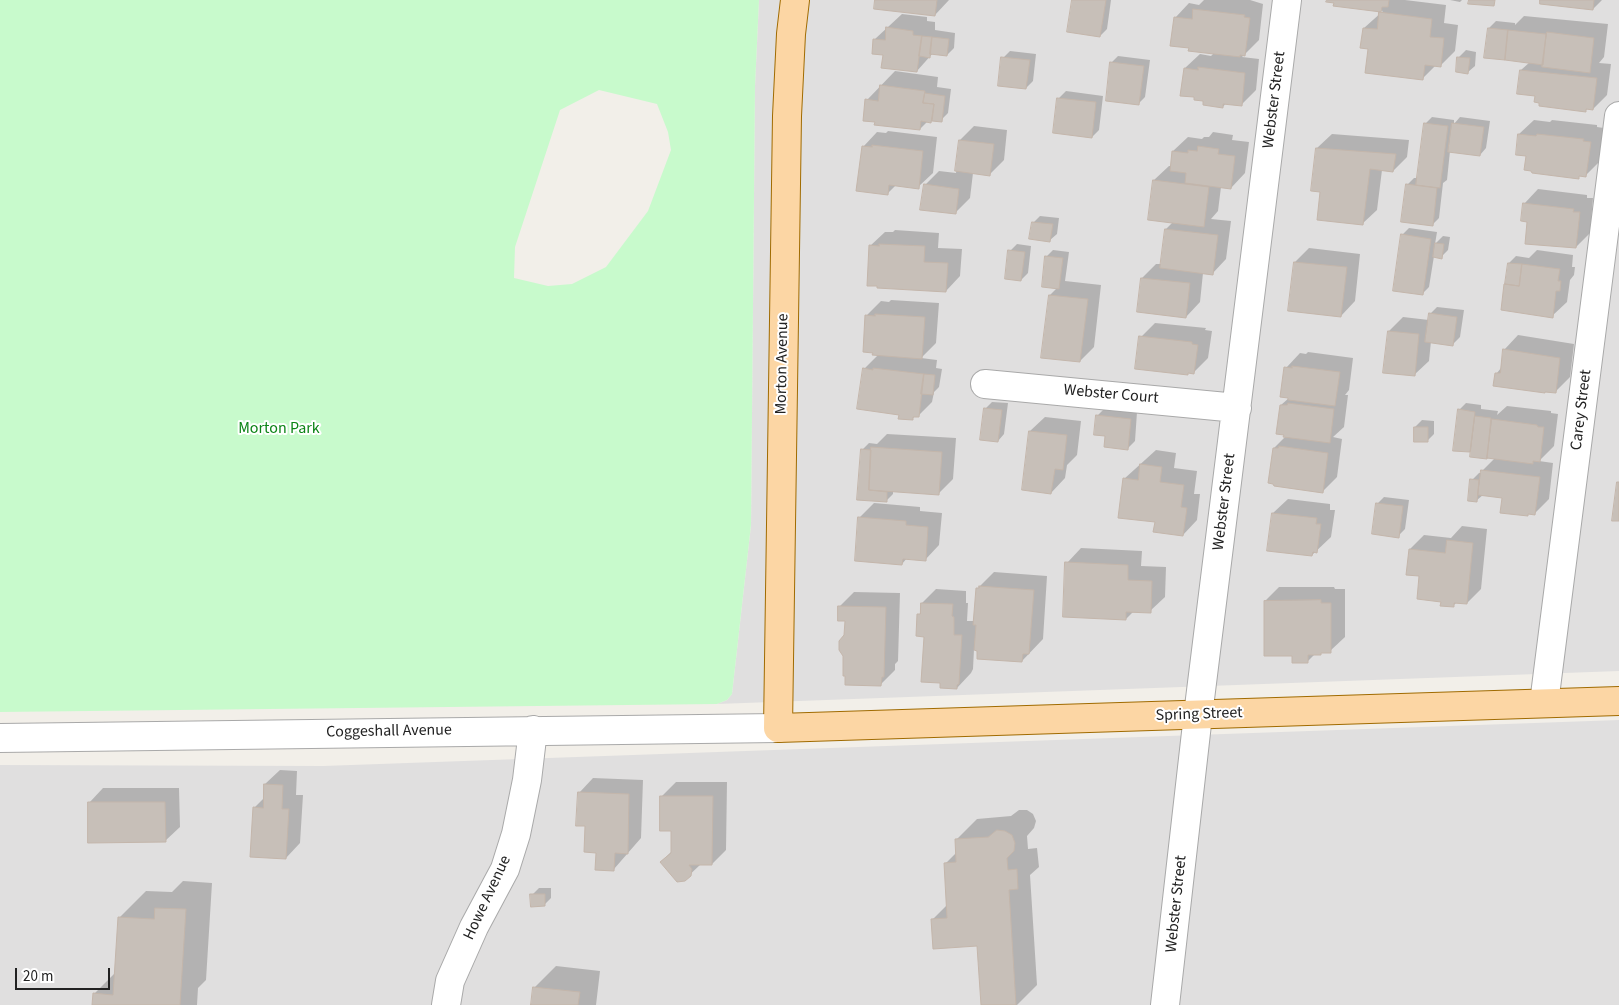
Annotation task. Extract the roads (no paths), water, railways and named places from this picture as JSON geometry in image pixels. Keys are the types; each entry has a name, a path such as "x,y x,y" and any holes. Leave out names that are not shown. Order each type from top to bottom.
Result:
{"main road":[{"name":"Morton Avenue","path":"778,728 787,116 795,0"},
{"name":"Spring Street","path":"778,728 1619,701"}],"street":[{"name":"Webster Street","path":"1166,1005 1198,715 1287,0"},
{"name":"Carey Street","path":"1544,703 1619,116"},
{"name":"Webster Court","path":"985,384 1237,408"},
{"name":"Coggeshall Avenue","path":"0,738 778,728"},
{"name":"Howe Avenue","path":"446,1005 450,981 474,928 505,869 516,834 528,780 534,730"}],"park label":[{"name":"Morton Park","path":"279,429"}]}
